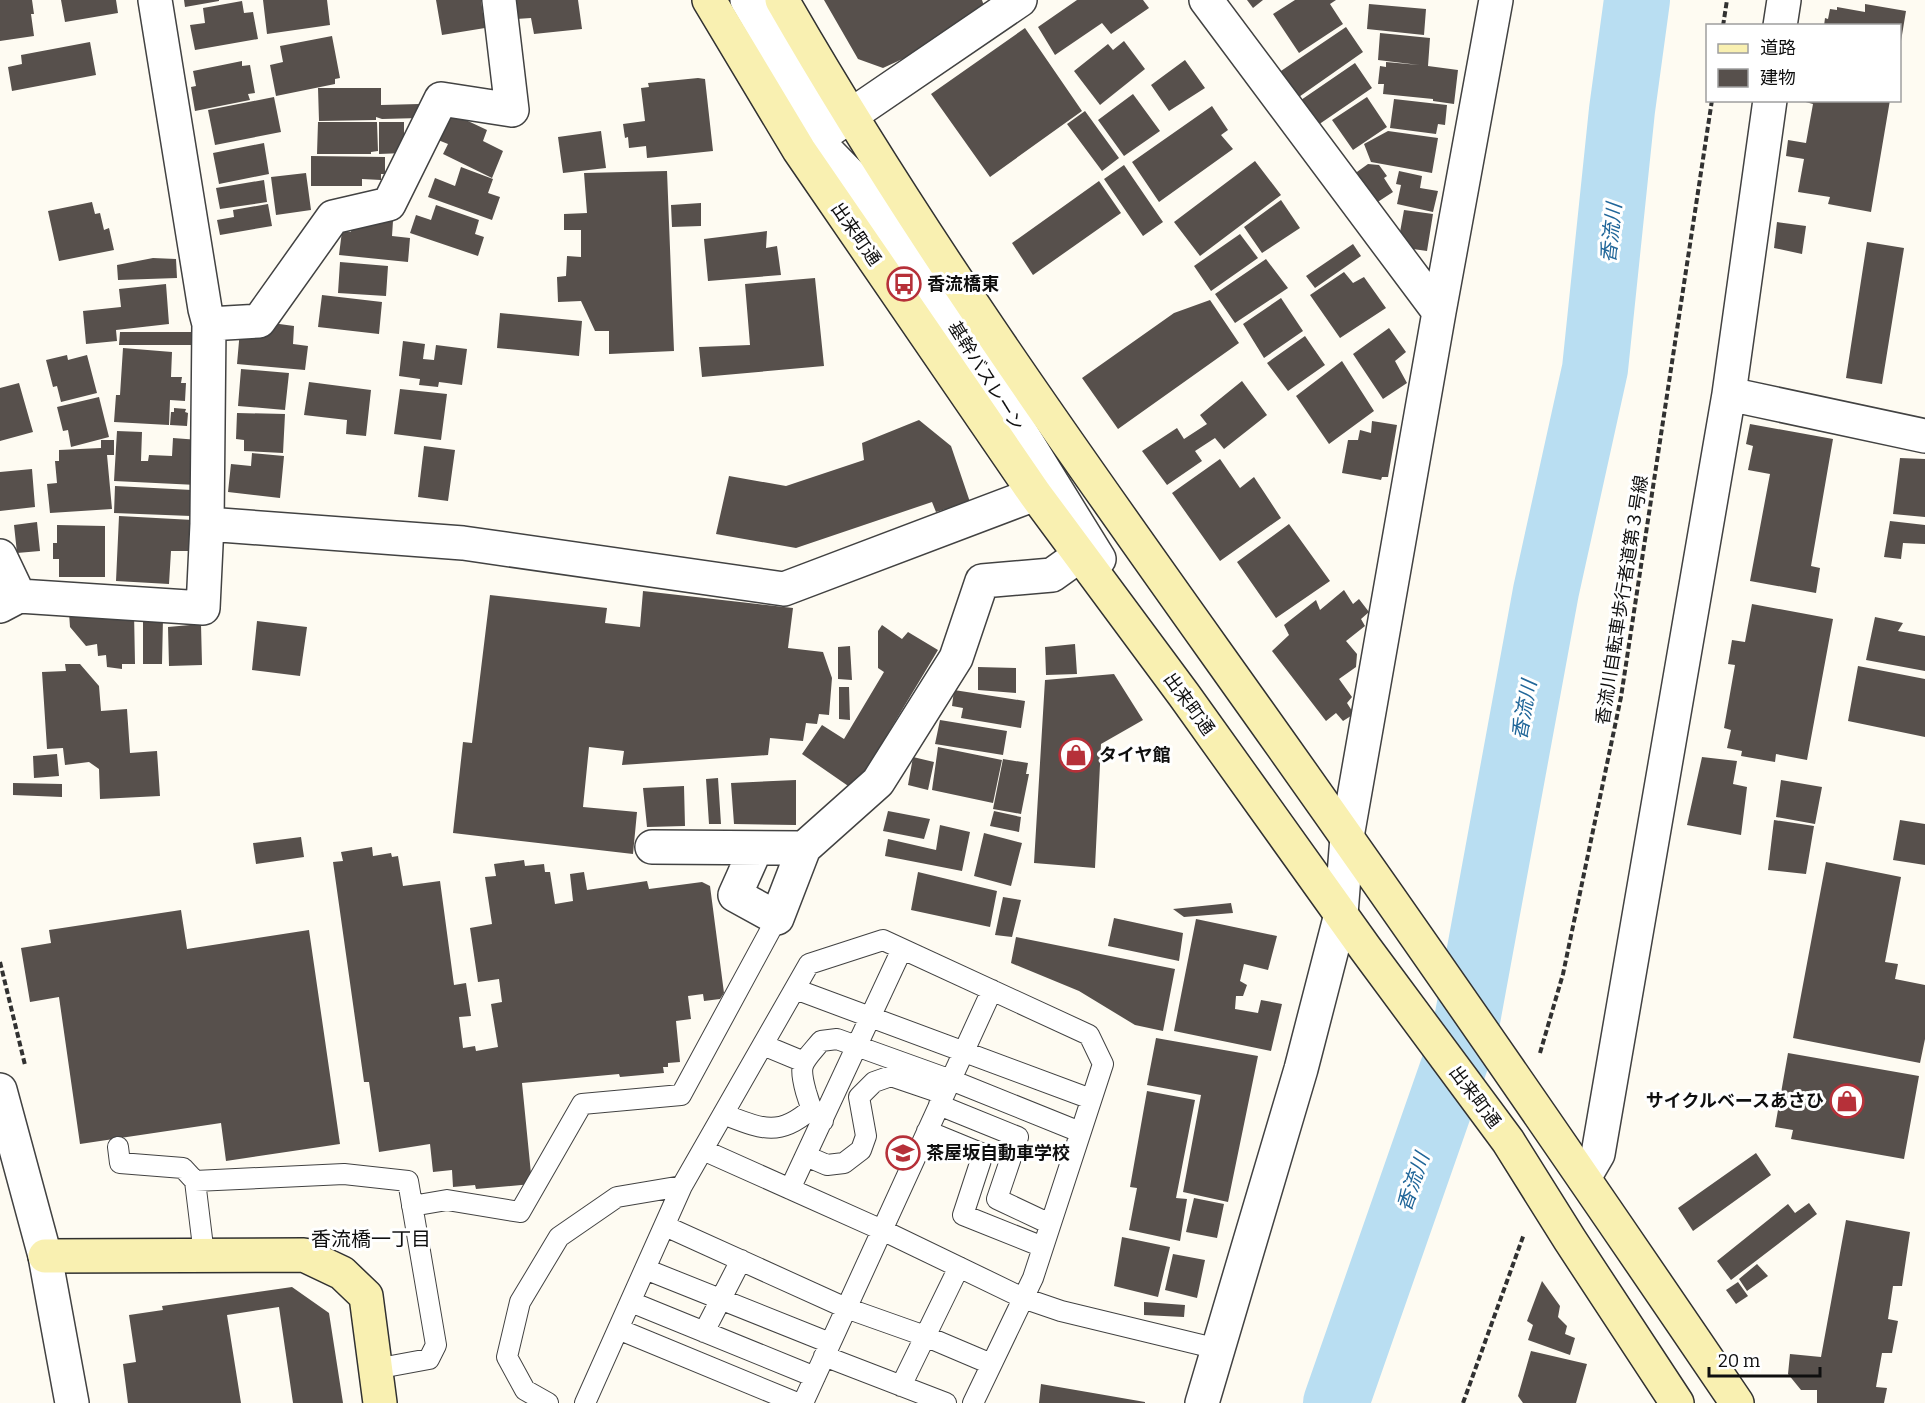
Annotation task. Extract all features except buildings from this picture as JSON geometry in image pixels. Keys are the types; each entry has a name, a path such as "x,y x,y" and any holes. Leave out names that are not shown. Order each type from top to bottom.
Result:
{"main road":[{"name":"出来町通","path":"709,0 757,81 824,133 923,230 1050,419 1347,837 1737,1403"},
{"name":"出来町通","path":"782,0 824,133 1035,494 1508,1141 1676,1403"},
{"path":"45,1257 304,1255 342,1274 366,1296 380,1403"}],"street":[{"path":"0,556 10,601 203,608 207,525 209,324 155,0"},
{"path":"209,324 259,321 333,217 389,204 441,99 512,110 499,0"},
{"name":"基幹バスレーン","path":"747,0 824,133 920,269 1184,695"},
{"path":"824,133 1020,0"},
{"path":"1206,0 1439,312"},
{"path":"1202,1403 1301,1070 1341,914 1347,837 1496,0"},
{"path":"1780,24 1784,0"},
{"path":"1584,1178 1598,1154 1729,394 1770,102"},
{"path":"1729,394 1925,436"},
{"path":"207,525 463,543 784,589 1035,494"},
{"path":"756,848 735,895 777,918 804,848 878,782 956,658 982,581 1052,575 1080,555"},
{"path":"652,847 804,848"},
{"path":"0,1090 45,1257 72,1403"}],"lane":[{"path":"412,1206 447,1200 519,1212 582,1104 681,1095 777,918"},
{"path":"585,1403 682,1186 809,964 883,940 1089,1035 1103,1064 1033,1278 973,1403"},
{"path":"790,1189 806,1156 817,1115 839,1086 902,949"},
{"path":"795,989 1091,1099"},
{"path":"803,1403 992,990"},
{"path":"817,1115 801,1075 804,1062 821,1041 837,1039 857,1046 945,1093 1018,1137 997,1199 1050,1224"},
{"path":"763,1045 804,1062"},
{"path":"859,1096 874,1082 891,1076 1080,1132"},
{"path":"839,1086 859,1096"},
{"path":"806,1156 826,1165 844,1163 861,1150 866,1136 859,1096"},
{"path":"723,1114 760,1128 781,1127 817,1115"},
{"path":"927,1131 983,1154 963,1215 1043,1247"},
{"path":"118,1147 120,1163 183,1168 195,1181 204,1256"},
{"path":"703,1149 882,1230 1023,1298 1061,1311 1218,1349"},
{"path":"195,1181 344,1174 408,1181 436,1346 429,1359 375,1369"},
{"path":"548,1403 525,1390 507,1357 520,1302 559,1237 617,1197 682,1186"},
{"path":"665,1226 846,1308 925,1335 991,1364"},
{"path":"704,1332 741,1260"},
{"path":"901,1386 959,1267"},
{"path":"645,1269 720,1300 901,1386 946,1403"},
{"path":"630,1302 815,1377"},
{"path":"618,1329 797,1403"}],"path":[{"path":"1723,24 1727,0"},
{"name":"香流川自転車歩行者道第３号線","path":"1521,1087 1563,974 1621,697 1712,102"},
{"path":"1463,1403 1540,1190"}],"waterway":[{"name":"香流川","path":"1336,1403 1464,1037 1546,591 1595,369 1622,110 1637,0"}],"place":[{"name":"香流橋東","path":"904,284"},
{"name":"タイヤ館","path":"1076,755"},
{"name":"サイクルベースあさひ","path":"1847,1101"},
{"name":"茶屋坂自動車学校","path":"903,1153"}],"district":[{"name":"香流橋一丁目","path":"371,1239"}]}
